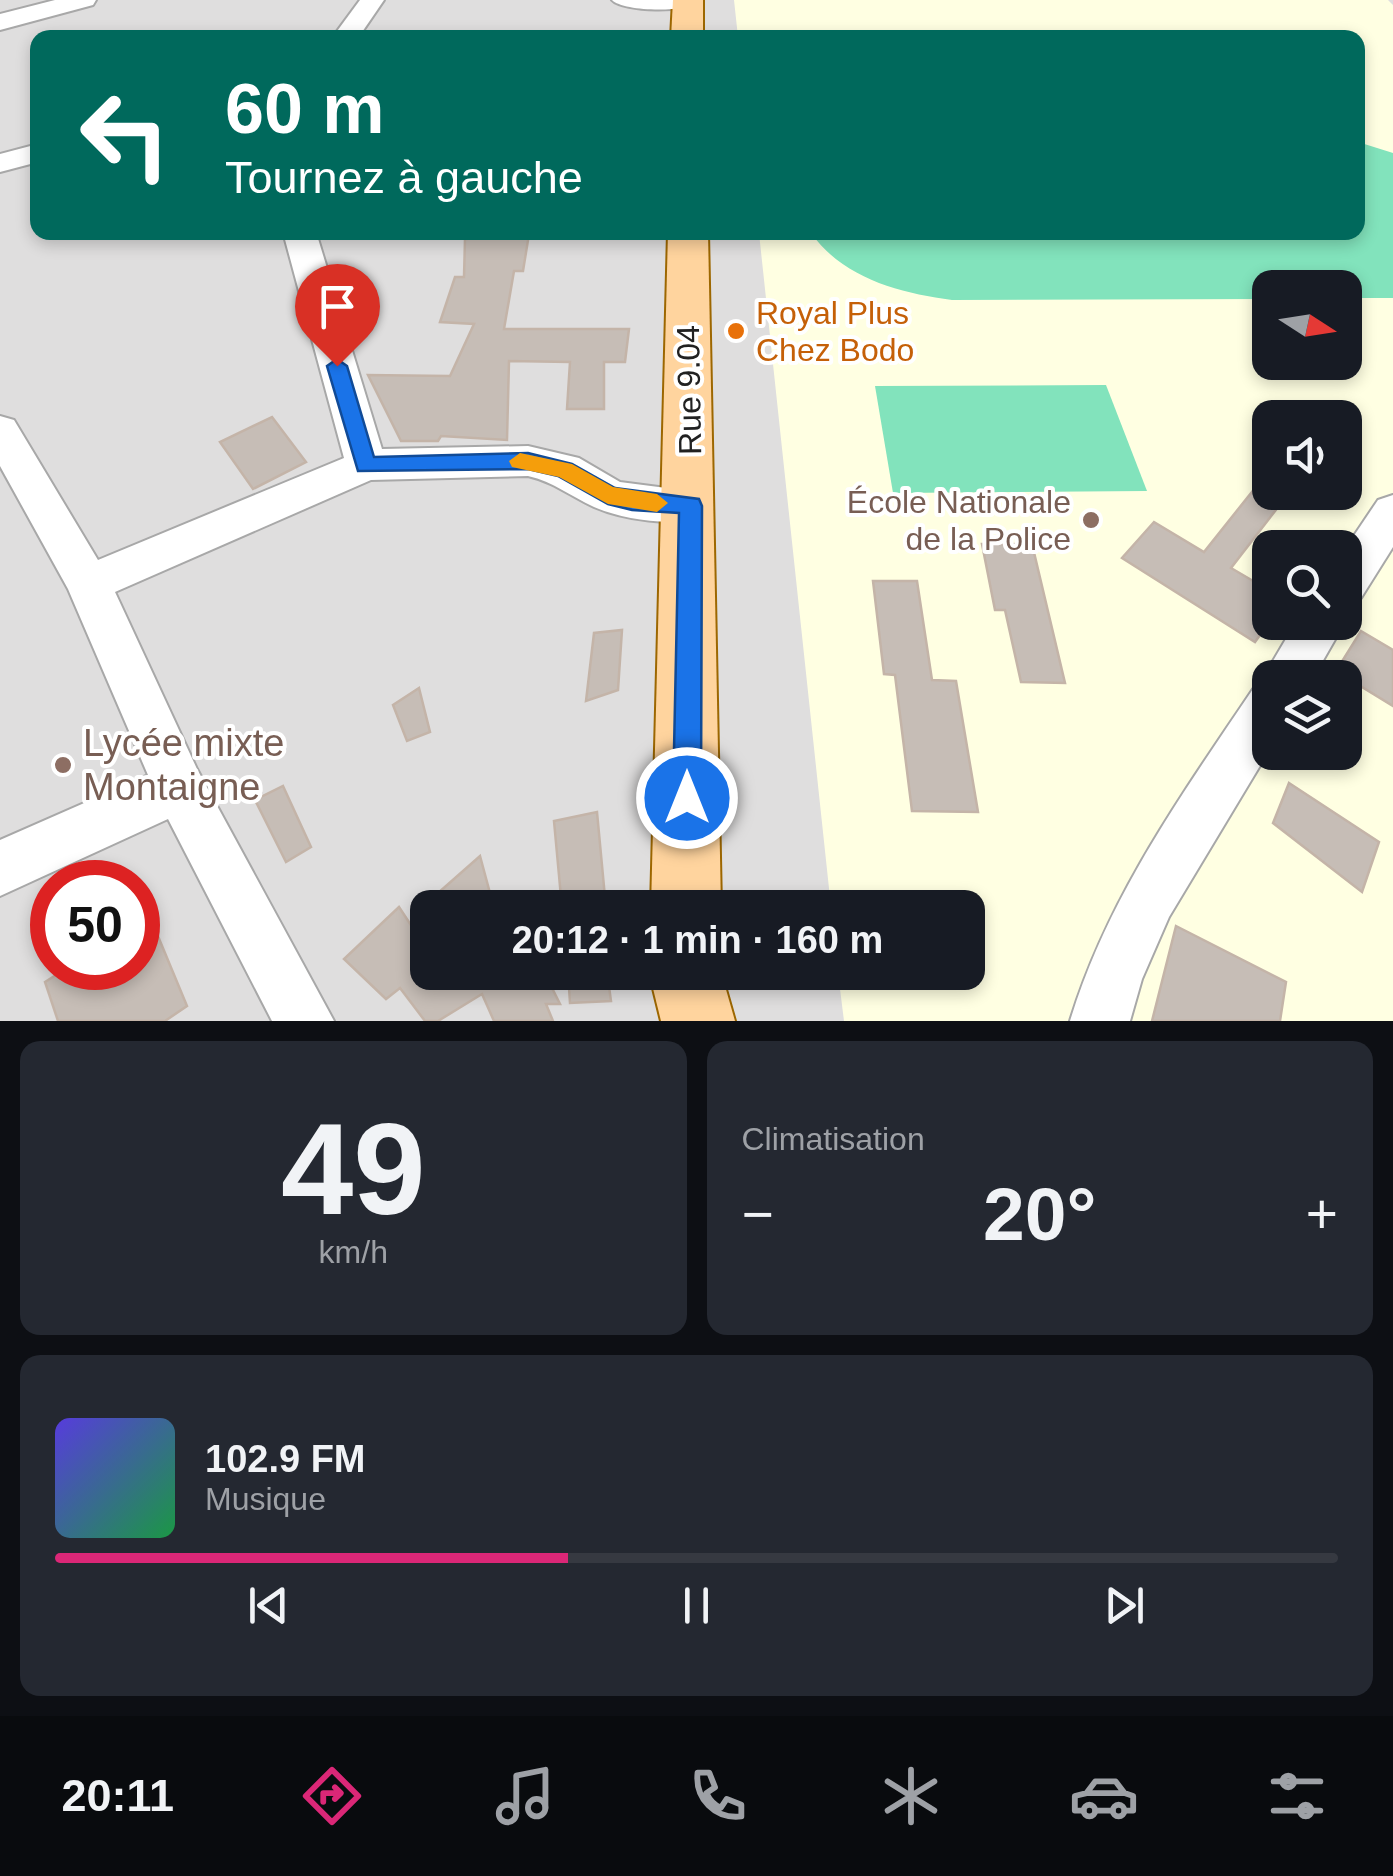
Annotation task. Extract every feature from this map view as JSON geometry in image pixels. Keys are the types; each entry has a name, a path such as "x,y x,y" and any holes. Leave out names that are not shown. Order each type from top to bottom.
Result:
{"main road":[{"path":"688,0 688,30"},
{"name":"Rue 9.04","path":"686,890 688,240"},
{"path":"672,1021 680,990"},
{"path":"690,990 698,1021"}],"street":[{"path":"0,22 84,0"},
{"path":"351,30 372,0"},
{"path":"624,0 688,0"},
{"path":"0,163 30,154"},
{"path":"301,240 366,465"},
{"path":"5,452 88,584 179,788 300,1014"},
{"path":"88,584 366,465 528,461 564,470 608,495 690,506"},
{"path":"1362,559 1393,512"},
{"path":"1100,1021 1108,987 1153,892 1252,734"},
{"path":"0,868 179,788"}],"shaded area":[{"path":"0,0 1393,0 1393,1021 0,1021"},
{"name":"École Nationale de la Police","path":"734,0 1388,0 1393,5 1393,1021 844,1021 840,990 985,990 985,890 829,890 760,240 1365,240 1365,30 737,30"}],"green space":[{"path":"1365,144 1393,153 1393,298 1362,298 1362,270 1252,270 1252,299 952,300 893,288 839,261 817,240 1365,240"},
{"path":"1106,385 1147,491 893,493 875,386"}],"building":[{"path":"465,240 528,240 523,271 514,271 504,329 629,329 625,362 604,362 604,409 567,409 570,362 509,361 507,440 441,436 438,441 401,441 368,375 450,376 474,324 440,322 455,277 464,277"},
{"path":"272,417 306,462 253,489 220,442"},
{"path":"1252,492 1252,510 1276,510 1260,530 1252,530 1252,541 1231,568 1252,580 1255,642 1122,558 1154,522 1204,552"},
{"path":"982,544 1032,544 1065,683 1021,682 1005,610 995,610"},
{"path":"873,581 917,581 932,680 956,681 978,812 912,811 895,675 884,674"},
{"path":"622,630 618,690 586,701 594,633"},
{"path":"1362,632 1393,650 1393,706 1362,687 1362,660 1343,660 1355,640 1362,640"},
{"path":"419,688 430,732 407,741 393,705"},
{"path":"1289,783 1379,842 1362,892 1273,823"},
{"path":"283,786 311,847 286,862 255,800"},
{"path":"597,812 604,890 560,890 554,821"},
{"path":"480,856 489,890 441,890"},
{"path":"399,907 410,924 410,990 553,990 560,1004 546,1004 553,1021 494,1021 482,994 438,1021 425,1021 400,988 386,999 344,959"},
{"path":"1176,926 1286,982 1280,1021 1152,1021"},
{"path":"160,941 187,1006 165,1021 58,1021 48,990 160,990"},
{"path":"569,990 609,990 611,1001 570,1003"}],"slow traffic":[{"path":"520,461 564,470 608,495 657,503"}],"place":[{"name":"Royal Plus Chez Bodo","path":"736,331"},
{"name":"École Nationale de la Police","path":"1091,520"},
{"name":"Lycée mixte Montaigne","path":"63,765"}],"route":[{"path":"337,366 366,465 528,461 564,470 608,495 690,506 687,798"}]}
